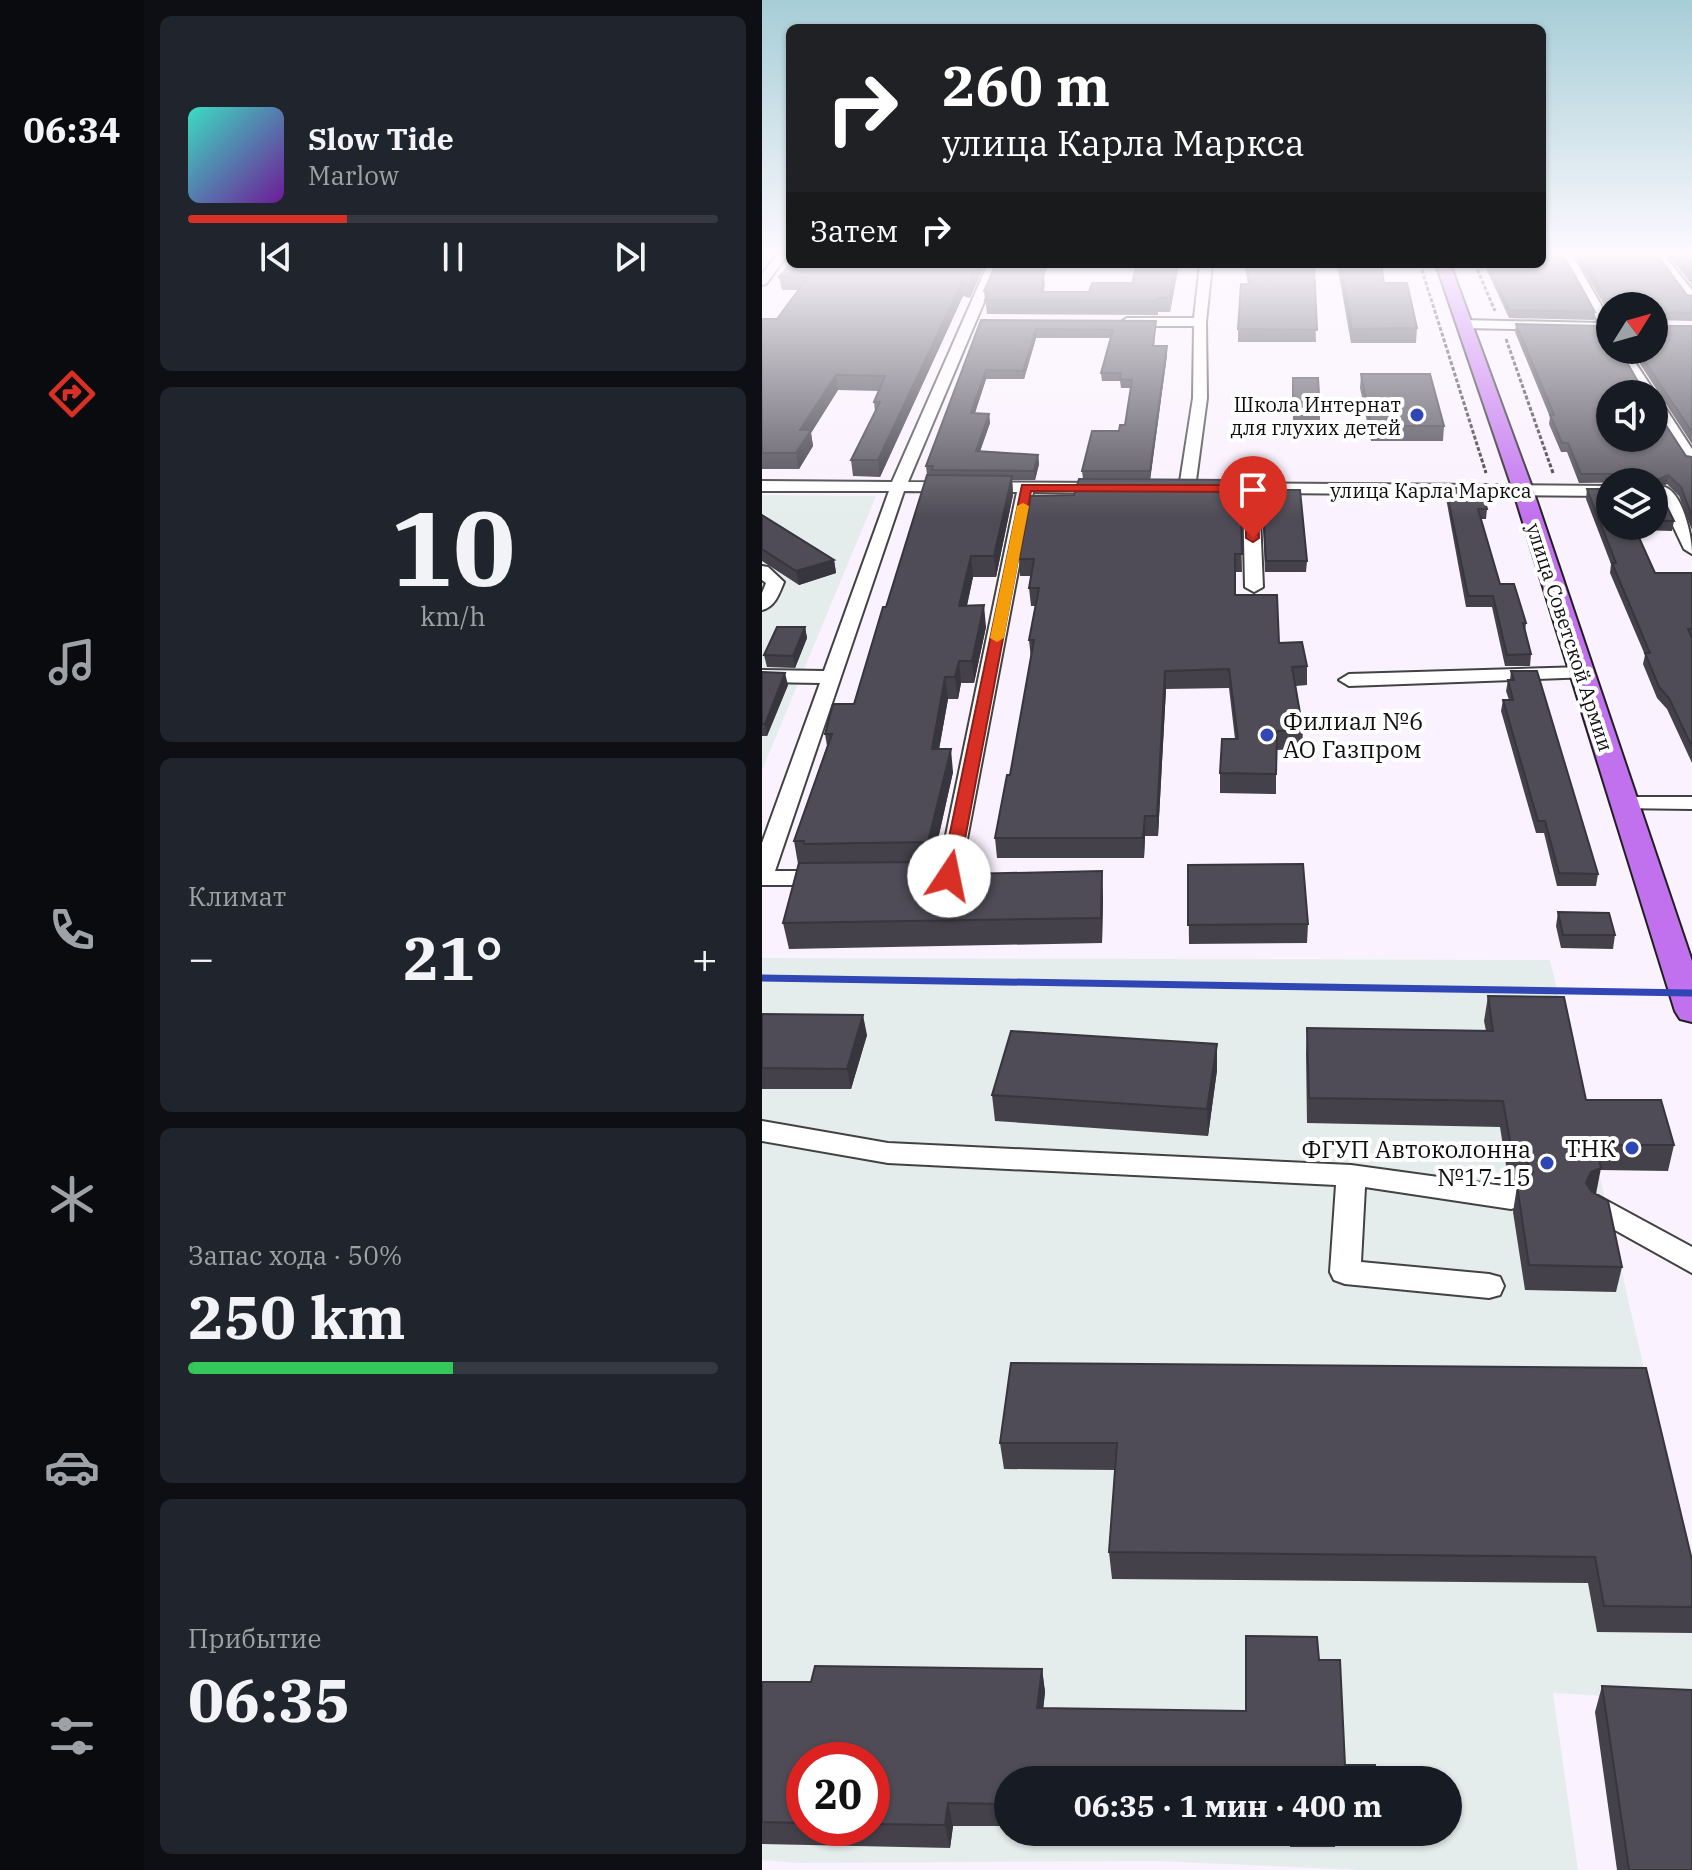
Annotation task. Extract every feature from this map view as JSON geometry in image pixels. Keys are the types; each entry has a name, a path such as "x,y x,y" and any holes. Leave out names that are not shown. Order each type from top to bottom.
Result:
{"main road":[{"name":"улица Советской Армии","path":"1471,343 1523,490 1623,803 1684,963 1692,1011"}],"street":[{"path":"856,877 762,877 829,677 898,487 959,343"},
{"name":"улица Карла Маркса","path":"1200,343 1200,398 1180,488 1596,491"},
{"path":"1668,423 1692,461"},
{"path":"762,486 1128,488"},
{"path":"902,877 949,876 1026,487"},
{"path":"1251,489 1254,587"},
{"path":"1668,496 1692,549"},
{"path":"762,571 775,582 762,605"},
{"path":"1349,680 1583,673"},
{"path":"762,676 829,677"},
{"path":"1623,803 1692,803"},
{"path":"762,1131 888,1153 1351,1175 1511,1198"},
{"path":"1351,1175 1345,1272 1489,1286"},
{"path":"1598,1207 1692,1261"}],"path":[{"path":"1445,343 1491,490"},
{"path":"1508,343 1559,490"}],"shaded area":[{"path":"762,495 876,496 762,770"},
{"path":"762,958 1550,960 1692,1577 1692,1701 1553,1693 1578,1870 1361,1870 1156,1861 798,1863 762,1860"}],"building":[{"path":"762,343 933,343 878,460 851,460 880,402 874,402 885,376 836,375 800,430 811,430 796,453 762,453"},
{"path":"972,343 1032,343 1023,371 986,370 971,413 989,414 976,451 1038,455 1034,471 932,470 933,466 926,466"},
{"path":"1109,343 1167,346 1150,471 1082,471 1092,431 1119,431 1120,425 1125,425 1132,380 1120,379 1121,373 1101,373"},
{"path":"1524,343 1596,343 1596,364 1628,364 1637,380 1596,380 1596,452 1668,452 1668,428 1686,456 1692,457 1692,516 1681,487 1668,475 1668,468 1596,468 1596,474 1581,474 1568,443 1562,443 1550,415 1554,415"},
{"path":"1668,343 1692,343 1692,432 1668,396 1668,380 1657,380 1646,364 1668,364"},
{"path":"1361,374 1430,374 1444,426 1371,426"},
{"path":"1293,378 1318,378 1320,412 1293,412"},
{"path":"927,475 1012,476 994,556 971,556 959,606 984,605 972,661 959,661 955,677 945,677 932,749 951,749 928,842 804,844 804,841 794,841 832,734 825,734 833,704 854,704"},
{"path":"1079,479 1236,480 1240,483 1242,554 1235,554 1235,595 1277,595 1279,643 1302,642 1307,666 1292,667 1303,730 1277,731 1276,774 1220,773 1222,739 1238,739 1229,669 1165,671 1157,816 1145,816 1143,838 995,838 1007,775 1010,775 1034,640 1029,640 1039,588 1029,588 1034,559 1019,559 1031,496 1074,495"},
{"path":"1446,488 1481,488 1487,509 1478,509 1500,584 1514,584 1526,623 1523,623 1531,654 1507,655 1493,596 1468,596"},
{"path":"1587,489 1596,489 1596,512"},
{"path":"1262,490 1300,490 1307,561 1266,561"},
{"path":"762,515 834,560 796,571 762,549"},
{"path":"1607,540 1640,540 1655,573 1692,573 1692,629 1688,629 1692,638 1692,747 1669,698 1659,687 1645,653 1650,653 1612,563 1616,563"},
{"path":"777,627 805,627 793,656 764,655"},
{"path":"1511,671 1537,671 1598,874 1559,873 1545,821 1538,821 1503,700 1513,700 1508,680 1514,680"},
{"path":"762,672 785,673 765,724 762,724"},
{"path":"924,862 920,875 1102,871 1101,918 783,923 799,863"},
{"path":"1303,864 1308,924 1188,925 1188,865"},
{"path":"1558,912 1609,913 1615,935 1563,935"},
{"name":"ФГУП Автоколонна №17-15","path":"1488,996 1564,997 1586,1100 1661,1100 1674,1145 1596,1145 1601,1168 1591,1172 1586,1183 1592,1192 1608,1201 1622,1267 1529,1265 1517,1186 1528,1182 1533,1171 1526,1161 1513,1158 1503,1101 1309,1098 1307,1028 1493,1031"},
{"path":"762,1014 863,1015 847,1069 762,1068"},
{"path":"1011,1031 1217,1044 1207,1109 992,1095"},
{"path":"1011,1363 1646,1368 1692,1560 1692,1607 1604,1606 1595,1557 1109,1552 1117,1443 1000,1443"},
{"path":"1246,1636 1317,1637 1319,1660 1340,1660 1345,1765 1375,1766 994,1766 994,1804 948,1803 945,1825 890,1824 890,1742 786,1742 786,1823 762,1822 762,1682 811,1682 815,1666 1042,1669 1037,1708 1246,1711"},
{"path":"1602,1686 1692,1690 1692,1870 1629,1870"}],"railway":[{"path":"762,978 1692,993"}],"slow traffic":[{"path":"997,638 1023,506"}],"place":[{"name":"Школа Интернат для глухих детей","path":"1417,415"},
{"name":"Филиал №6 АО Газпром","path":"1267,735"},
{"name":"ТНК","path":"1632,1148"},
{"name":"ФГУП Автоколонна №17-15","path":"1547,1163"}],"route":[{"path":"949,876 1026,487 1251,489 1253,538"}]}
